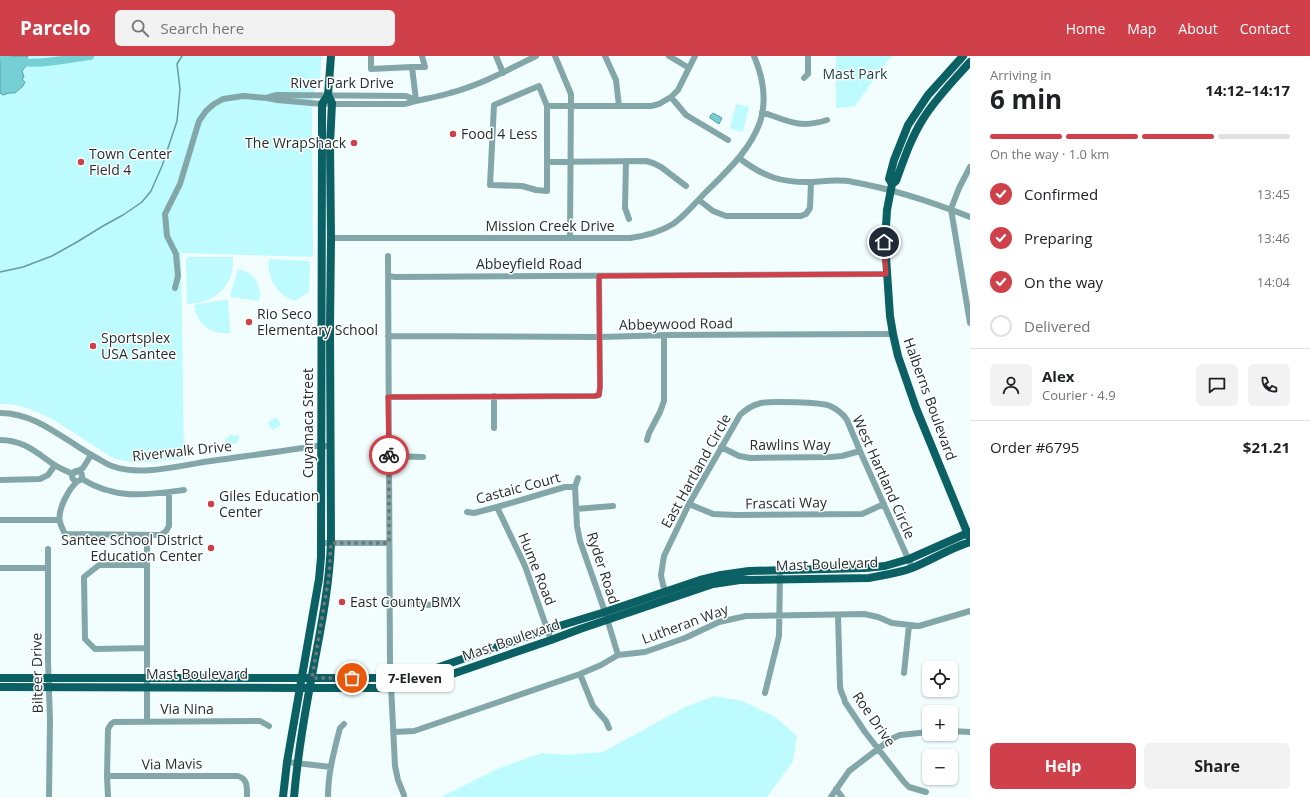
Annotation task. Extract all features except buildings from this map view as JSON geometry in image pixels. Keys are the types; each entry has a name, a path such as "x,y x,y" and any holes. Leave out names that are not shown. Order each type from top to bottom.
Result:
{"main road":[{"path":"322,104 328,96 331,56"},
{"path":"891,187 889,179 894,160 908,125 928,95 963,56"},
{"path":"891,187 896,181 908,148 923,118 970,62"},
{"name":"Cuyamaca Street","path":"294,797 297,763 329,576 331,543 330,144 332,104 328,96"},
{"name":"Cuyamaca Street","path":"283,797 287,762 319,579 322,543 322,104"},
{"name":"Halberns Boulevard","path":"891,187 885,234 886,274 893,334 898,356 916,408 969,537"},
{"path":"321,302 330,302"},
{"name":"Mast Boulevard","path":"667,596 700,580 728,573 885,566 909,559 969,537"},
{"name":"Mast Boulevard","path":"0,687 147,678 390,678 422,673 546,630 606,616 667,596 713,584 740,580 869,578 884,575 912,568 951,549 969,537"},
{"name":"Mast Boulevard","path":"0,678 49,683 147,688 391,688 410,686 432,681 551,640 606,616"}],"street":[{"path":"371,56 371,69 425,67 422,56"},
{"path":"496,56 503,73"},
{"name":"River Park Drive","path":"175,288 178,276 176,254 167,236 166,214 180,184 199,121 206,111 214,104 224,99 243,96 322,104 405,104 416,100 434,98 455,92 503,73 536,56"},
{"path":"555,56 571,94 572,106 570,238"},
{"path":"606,56 616,80 619,106"},
{"path":"669,56 689,68"},
{"path":"547,106 655,105 671,97 678,90 695,56"},
{"path":"754,56 760,70 763,87 762,112 758,128 739,158 754,169 771,177 790,181 851,181 891,187 970,217"},
{"path":"804,78 808,74 808,56"},
{"path":"412,67 416,100"},
{"path":"539,86 547,106 547,162 547,191 522,186 490,185 494,105 539,86"},
{"name":"River Park Drive","path":"267,98 277,95 406,96 416,100"},
{"path":"671,97 686,115 728,140"},
{"path":"762,112 797,124 814,124 827,120"},
{"name":"Mission Creek Drive","path":"331,238 630,238 652,234 681,218 739,158"},
{"path":"626,161 625,208 629,219"},
{"path":"547,162 646,161 662,167 680,183 686,186"},
{"path":"970,167 959,188 951,209 967,293 970,323"},
{"path":"699,200 713,211 726,216 801,216 806,214 810,208 811,182"},
{"path":"388,256 390,678 395,766 398,780 404,795"},
{"name":"Abbeyfield Road","path":"389,276 886,274"},
{"path":"388,397 599,395 601,337 599,276"},
{"name":"Abbeywood Road","path":"388,336 601,337 664,335 893,334"},
{"path":"647,440 664,402 664,335"},
{"path":"494,396 494,428"},
{"name":"East Hartland Circle","path":"667,596 663,585 662,575 664,556 689,504 740,415 752,406 763,402 801,403"},
{"name":"West Hartland Circle","path":"801,403 822,403 829,405 847,420 912,568"},
{"name":"Riverwalk Drive","path":"0,413 8,413 32,419 50,428 91,455 111,465 136,471 331,445"},
{"path":"0,440 19,442 77,478 116,493 134,495 184,490"},
{"name":"Rawlins Way","path":"721,447 739,456 750,458 831,457 842,456 860,451"},
{"path":"91,455 61,507 59,520 65,534 161,535 169,526 169,492"},
{"path":"389,456 422,457"},
{"path":"0,480 40,479 48,474 55,465"},
{"path":"575,487 578,478"},
{"name":"Castaic Court","path":"467,512 474,513 565,487 575,487"},
{"name":"Ryder Road","path":"575,487 580,541 618,655"},
{"name":"Frascati Way","path":"689,504 713,514 736,515 862,514 884,504"},
{"path":"576,509 613,506"},
{"name":"Hume Road","path":"497,507 525,566 546,630 551,640"},
{"path":"0,520 59,520"},
{"path":"147,543 147,721"},
{"path":"322,543 389,543"},
{"name":"Bilteer Drive","path":"48,548 49,797"},
{"path":"147,566 99,565 84,577 84,639 95,649 147,648"},
{"path":"0,568 48,568"},
{"path":"765,693 779,636 779,570"},
{"path":"389,604 438,605 452,599"},
{"name":"Lutheran Way","path":"394,732 414,731 580,674 600,666 618,655 647,651 685,638 719,622 746,616 864,614 878,617 892,623 918,626 970,611"},
{"name":"Roe Drive","path":"838,615 840,691 845,702 878,748 909,787 926,792"},
{"path":"904,673 909,626"},
{"path":"580,674 593,706 606,721 609,728"},
{"name":"Via Nina","path":"107,776 108,729 111,724 116,721 260,721 269,726"},
{"path":"328,797 328,784 331,766 340,728 344,724"},
{"path":"958,731 970,732"},
{"path":"831,797 849,771 878,748 900,735 922,733"},
{"path":"287,762 331,766"},
{"path":"107,776 108,797"},
{"name":"Via Mavis","path":"107,776 238,776 246,781 247,797"},
{"path":"836,789 842,797"}],"green space":[{"path":"0,56 322,56 320,85 313,92 312,110 313,257 181,253 184,459 134,462 117,459 106,454 62,425 38,412 25,407 0,404"},
{"name":"Mast Park","path":"836,56 893,56 888,60 855,106 836,108"},
{"path":"736,104 749,107 743,132 730,129"},
{"path":"188,257 233,257 233,267 230,277 226,285 214,297 206,301 187,304 186,259"},
{"path":"269,259 308,261 310,263 309,292 295,301 288,298 278,290 271,279"},
{"path":"238,269 248,273 256,280 260,290 259,301 231,297 231,292"},
{"path":"228,300 230,333 217,332 206,327 198,318 194,305"},
{"path":"277,417 281,425 272,430 268,422"},
{"path":"230,435 239,436 238,443 225,445 224,441"},
{"path":"714,696 743,701 775,717 797,736 793,761 767,797 441,797 497,769 542,753 566,755 603,752 685,707"}],"shaded area":[{"path":"0,56 28,56 25,61 26,66 22,71 24,77 22,80 25,82 23,86 15,93 3,95 0,93"},
{"path":"713,113 722,118 719,124 710,118"}],"waterway":[{"path":"0,57 10,61 33,63 90,56"},
{"path":"0,272 23,267 52,256 123,215 142,202 151,191 162,166 177,121 180,89 177,64 182,56"}],"way so far":[{"path":"352,678 312,678 329,576 331,543 389,543 389,455"}],"place":[{"name":"Food 4 Less","path":"453,134"},
{"name":"The WrapShack","path":"354,143"},
{"name":"Town Center Field 4","path":"81,162"},
{"name":"Rio Seco Elementary School","path":"249,322"},
{"name":"Sportsplex USA Santee","path":"93,346"},
{"name":"Giles Education Center","path":"211,504"},
{"name":"Santee School District Education Center","path":"211,548"},
{"name":"East County BMX","path":"342,602"},
{"name":"7-Eleven","path":"352,678"}],"route":[{"path":"389,455 388,397 599,395 601,337 599,276 886,274 884,242"}]}
